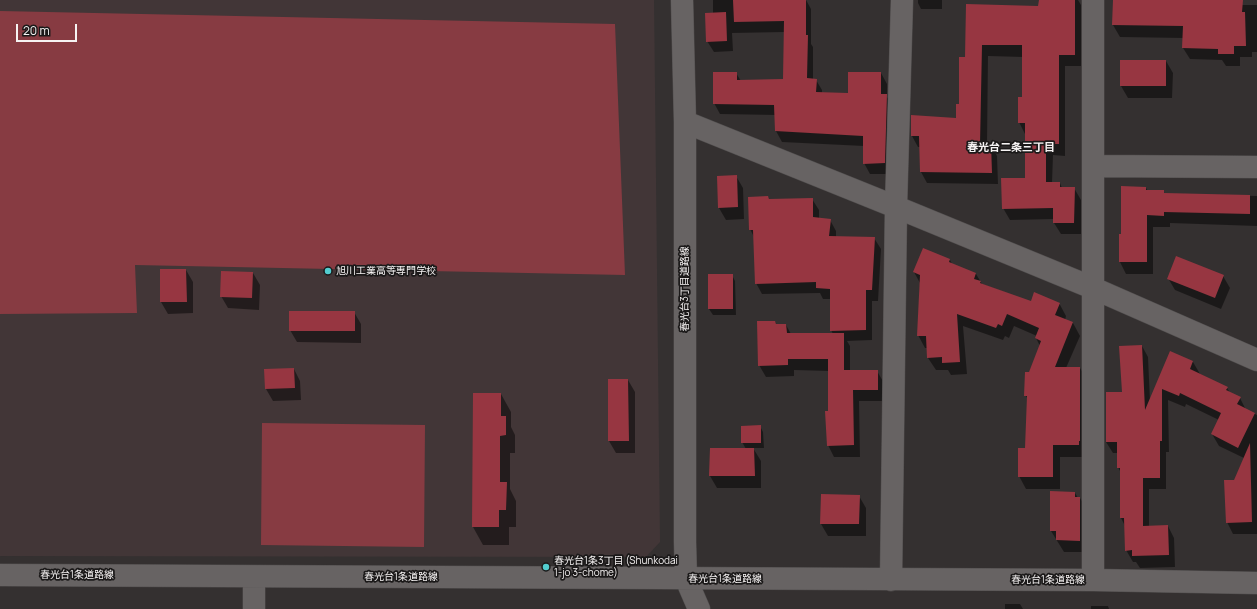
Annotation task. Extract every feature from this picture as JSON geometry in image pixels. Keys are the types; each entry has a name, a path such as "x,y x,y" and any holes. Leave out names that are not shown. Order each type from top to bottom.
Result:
{"street":[{"name":"春光台3丁目道路線","path":"682,0 685,122 686,579"},
{"path":"891,580 896,207 902,0"},
{"path":"1093,0 1093,580"},
{"path":"685,122 1093,288 1257,360"},
{"path":"1093,166 1257,167"},
{"name":"春光台1条道路線","path":"0,575 1093,580 1257,583"},
{"path":"254,577 254,609"},
{"path":"686,579 699,609"}],"shaded area":[{"name":"旭川工業高等専門学校","path":"0,0 654,0 660,542 646,557 0,556"},
{"path":"0,11 615,24 625,275 135,265 137,313 0,314"},
{"path":"262,423 425,425 424,547 261,545"}],"building":[{"path":"733,0 806,0 806,35 808,35 807,78 817,79 816,92 848,93 848,72 881,72 881,94 887,94 885,163 863,164 863,136 775,131 774,105 713,104 713,72 737,72 737,80 783,79 784,21 734,22"},
{"path":"1039,0 1075,0 1075,55 1059,55 1059,144 1046,144 1046,182 1060,182 1060,187 1075,187 1074,223 1053,223 1053,208 1002,209 1001,178 1025,178 1025,123 1018,123 1018,97 1022,97 1022,45 982,45 980,144 991,143 992,173 920,172 919,136 911,136 911,115 956,118 956,104 959,104 959,57 965,57 966,4 1038,6"},
{"path":"1113,0 1243,0 1242,12 1245,12 1246,46 1234,46 1234,54 1218,54 1218,49 1182,48 1183,26 1112,25"},
{"path":"726,12 727,41 706,42 705,13"},
{"path":"1120,60 1166,60 1166,86 1120,86"},
{"path":"737,175 738,207 718,208 717,176"},
{"path":"1121,186 1146,187 1146,190 1164,190 1164,193 1250,195 1250,214 1164,212 1164,216 1147,215 1147,262 1119,262 1119,234 1121,234"},
{"path":"768,196 769,199 813,198 813,217 831,219 829,236 875,237 872,290 866,290 866,330 830,331 830,289 816,288 816,282 755,284 753,230 749,230 748,197"},
{"path":"923,248 950,259 949,262 976,273 974,279 981,281 980,283 1031,301 1034,292 1060,303 1055,315 1073,322 1055,367 1080,367 1080,441 1079,445 1053,445 1053,477 1018,477 1018,448 1025,448 1027,396 1024,396 1025,372 1029,372 1041,341 1035,338 1039,328 1007,314 1002,326 998,324 996,328 957,314 960,362 942,363 942,357 927,358 926,336 917,336 920,275 913,272"},
{"path":"1176,256 1224,275 1215,298 1167,279"},
{"path":"160,269 186,269 187,302 160,302"},
{"path":"221,271 253,272 252,298 220,297"},
{"path":"708,274 733,274 733,309 708,309"},
{"path":"289,311 355,311 355,331 289,331"},
{"path":"757,321 775,321 776,324 786,324 787,333 844,333 844,370 878,370 878,390 853,390 854,445 827,446 825,411 828,411 828,359 788,359 788,365 758,366"},
{"path":"1142,345 1145,410 1170,351 1193,361 1190,369 1228,387 1226,390 1241,397 1237,404 1255,413 1238,448 1211,434 1221,413 1180,393 1179,396 1162,389 1160,478 1143,478 1143,526 1168,525 1169,555 1132,556 1132,550 1125,551 1124,518 1120,518 1120,468 1117,468 1117,442 1106,442 1106,392 1122,392 1119,346"},
{"path":"294,368 295,388 265,389 264,369"},
{"path":"608,379 628,379 629,441 608,441"},
{"path":"473,393 501,393 501,416 506,416 506,435 500,436 500,482 507,482 506,510 499,510 499,527 472,527"},
{"path":"761,425 761,443 741,443 741,426"},
{"path":"1250,443 1252,522 1226,523 1224,480 1234,480"},
{"path":"710,448 754,448 755,476 709,476"},
{"path":"1050,491 1075,492 1075,497 1080,497 1080,541 1056,540 1056,531 1050,531"},
{"path":"821,494 860,495 859,524 820,524"}],"place":[{"name":"旭川工業高等専門学校","path":"328,271"},
{"name":"春光台1条3丁目 (Shunkodai 1-jo 3-chome)","path":"546,567"}],"district":[{"name":"春光台二条三丁目","path":"1011,148"}]}
